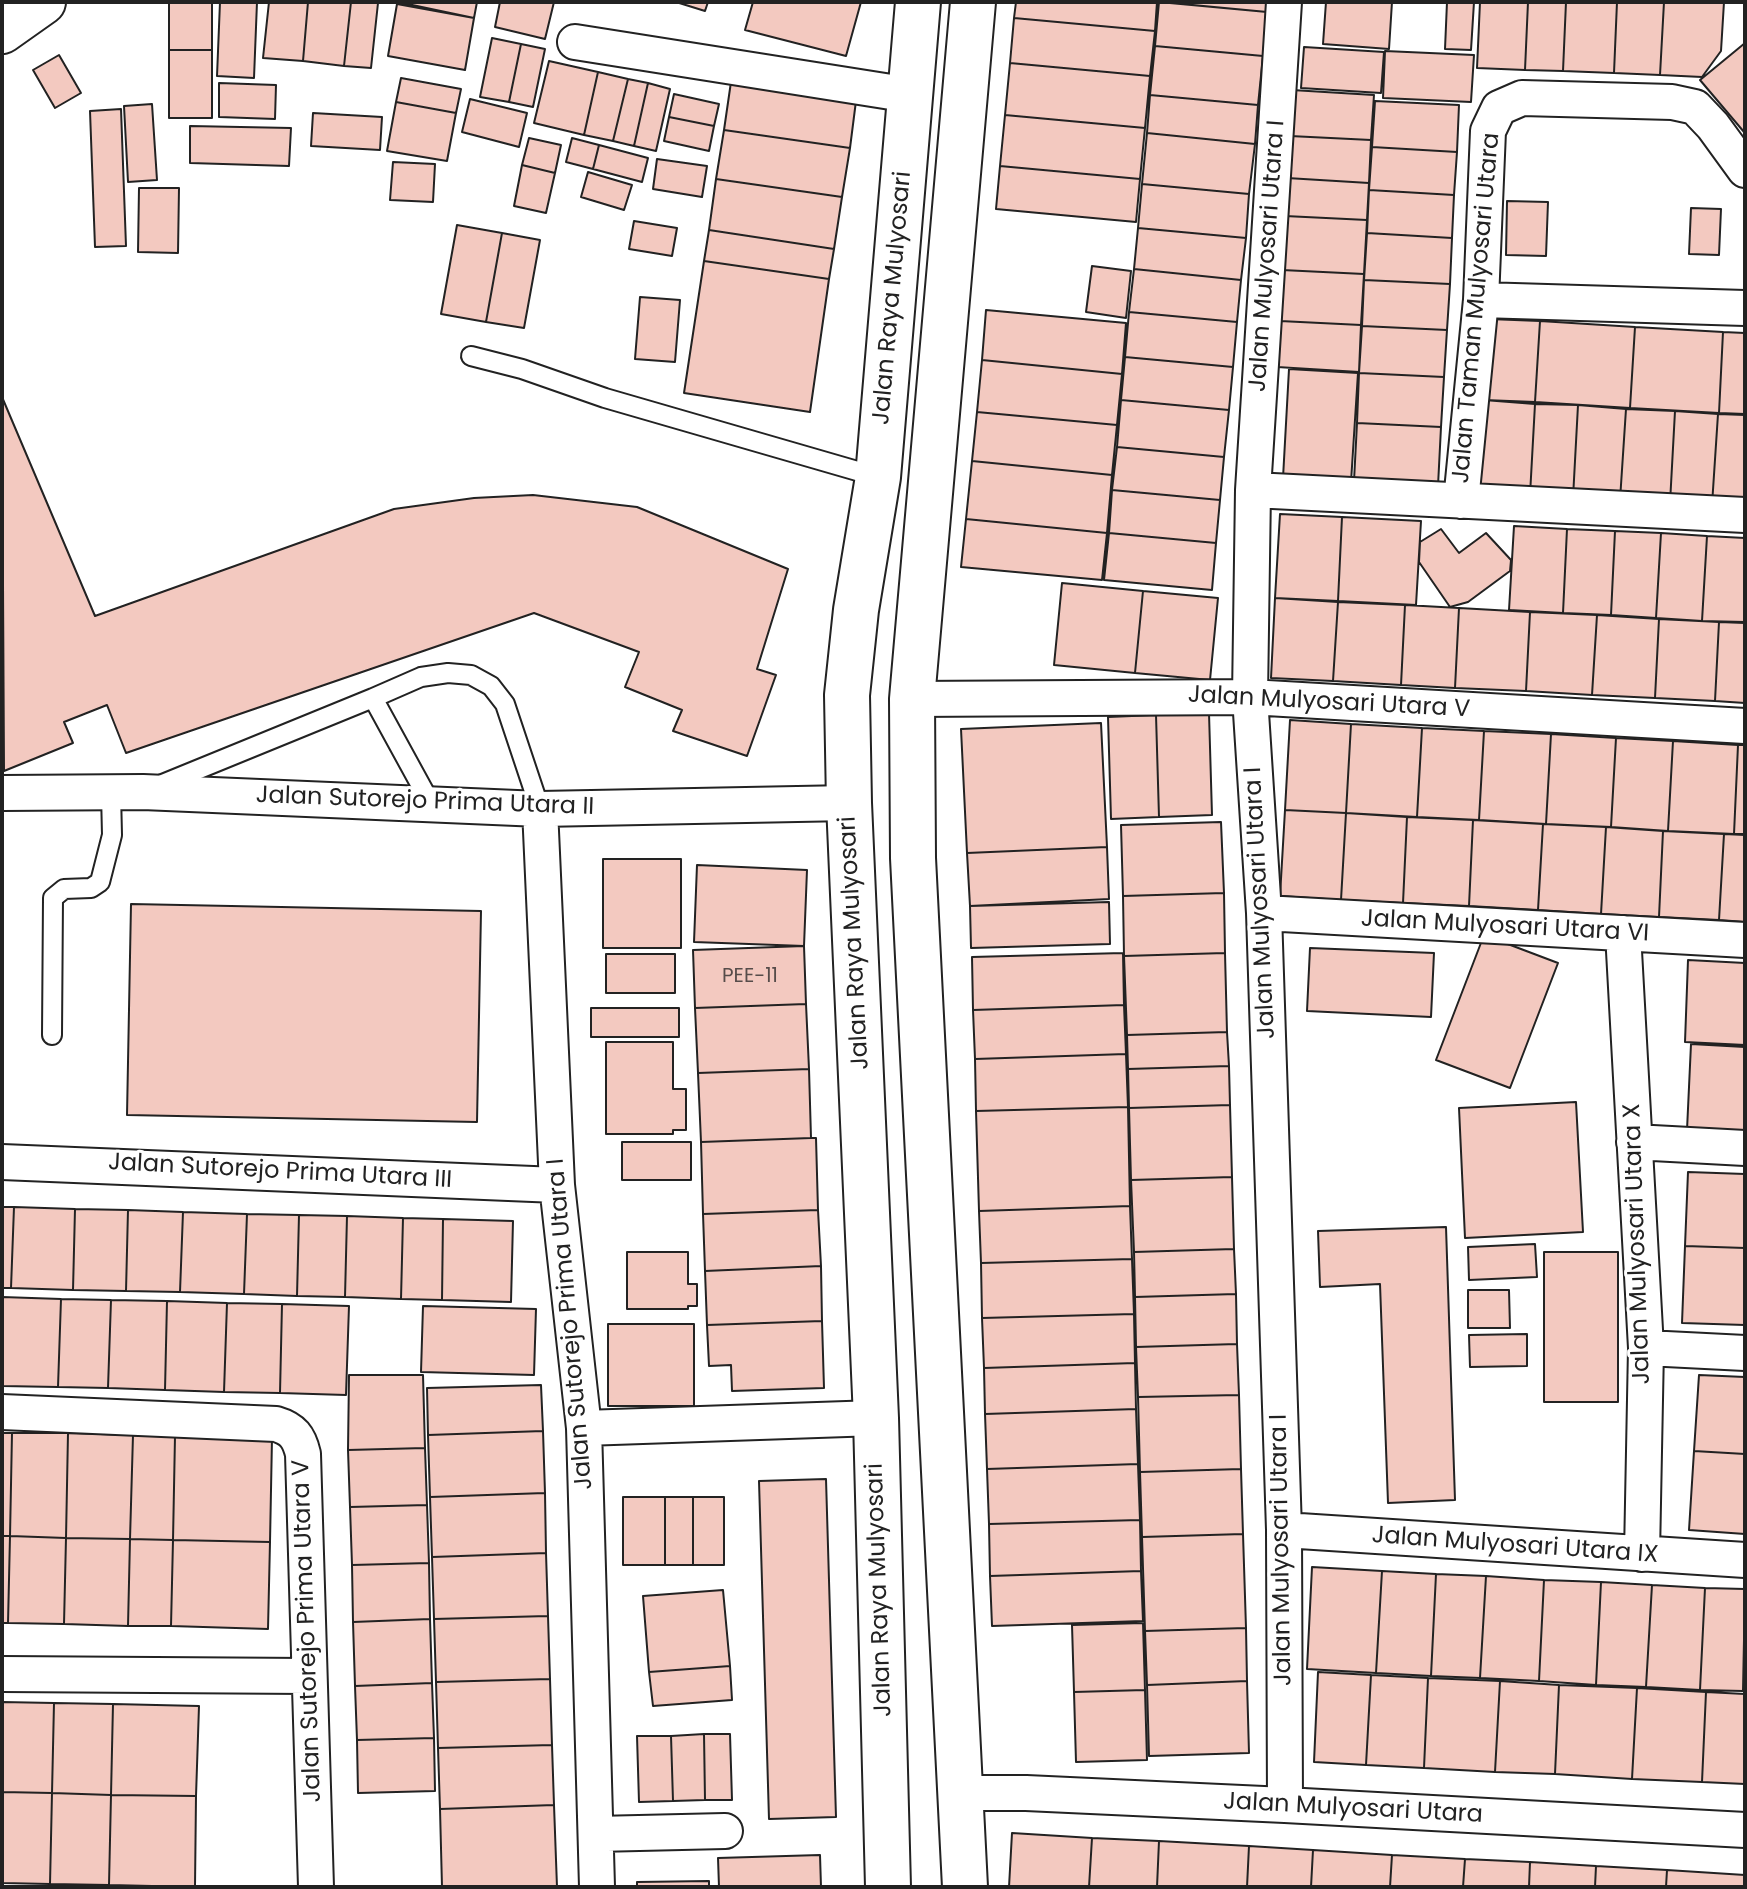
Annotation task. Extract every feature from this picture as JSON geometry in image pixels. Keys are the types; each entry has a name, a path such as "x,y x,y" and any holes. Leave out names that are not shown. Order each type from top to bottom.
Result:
{"main road":[{"path":"2,31 43,2"},
{"name":"Jalan Raya Mulyosari","path":"888,1887 876,1418 847,695 856,610 878,477 918,2"},
{"path":"965,1887 913,858 912,699 973,2"},
{"path":"898,257 949,262"},
{"path":"867,1227 933,1225"}],"street":[{"name":"Jalan Mulyosari Utara I","path":"1284,2 1253,490 1250,697 1264,913 1284,1530 1285,1805"},
{"path":"575,42 910,95"},
{"name":"Jalan Taman Mulyosari Utara","path":"1461,501 1481,300 1488,131 1499,108 1522,98 1672,102 1695,107 1745,170"},
{"path":"1481,300 1745,308"},
{"path":"1253,490 1745,515"},
{"name":"Jalan Mulyosari Utara V","path":"912,699 1250,697 1745,726"},
{"name":"Jalan Sutorejo Prima Utara II","path":"2,793 127,793 540,809 849,803"},
{"name":"Jalan Sutorejo Prima Utara I","path":"540,809 557,1185 584,1428 597,1887"},
{"name":"Jalan Mulyosari Utara VI","path":"1264,913 1745,940"},
{"name":"Jalan Mulyosari Utara X","path":"1623,933 1646,1348 1642,1554"},
{"path":"1634,1142 1745,1148"},
{"name":"Jalan Sutorejo Prima Utara III","path":"2,1162 557,1185"},
{"path":"1646,1348 1745,1353"},
{"name":"Jalan Sutorejo Prima Utara V","path":"2,1412 276,1424 295,1433 303,1454 316,1887"},
{"path":"584,1428 876,1418"},
{"name":"Jalan Mulyosari Utara IX","path":"1284,1530 1745,1560"},
{"path":"2,1674 308,1676"},
{"name":"Jalan Mulyosari Utara","path":"961,1793 1026,1793 1285,1805 1745,1830"},
{"path":"596,1834 725,1831"}],"lane":[{"path":"471,356 878,477"},
{"path":"52,1035 53,898 64,889 91,888 100,882 127,793 421,677 448,673 471,675 491,686 505,704 540,809"},
{"path":"373,698 431,804"}],"building":[{"path":"169,2 212,2 212,50 169,50"},
{"path":"220,2 257,2 254,78 217,76"},
{"path":"269,2 308,2 303,61 263,58"},
{"path":"308,2 351,2 344,66 303,61"},
{"path":"351,2 378,3 371,68 344,66"},
{"path":"398,2 477,2 474,18"},
{"path":"500,2 554,2 545,39 495,27"},
{"path":"676,2 708,2 705,11"},
{"path":"753,2 861,2 846,56 745,30"},
{"path":"1016,2 1157,2 1155,31 1014,18"},
{"path":"1159,2 1267,12 1263,56 1155,46"},
{"path":"1161,2 1268,2 1267,12"},
{"path":"1326,2 1392,2 1389,49 1323,44"},
{"path":"1447,2 1474,2 1471,50 1445,49"},
{"path":"1480,2 1528,2 1525,70 1477,68"},
{"path":"1528,2 1566,2 1563,71 1525,70"},
{"path":"1566,2 1617,2 1614,73 1563,71"},
{"path":"1617,2 1664,2 1660,75 1614,73"},
{"path":"1664,2 1724,2 1721,51 1702,77 1660,75"},
{"path":"397,4 474,18 465,70 388,56"},
{"path":"1014,18 1155,31 1150,76 1010,63"},
{"path":"492,38 521,44 509,102 480,97"},
{"path":"1745,43 1745,131 1744,132 1700,80"},
{"path":"521,44 545,49 533,107 509,102"},
{"path":"1155,46 1263,56 1258,105 1150,95"},
{"path":"1304,47 1384,52 1381,93 1301,88"},
{"path":"169,50 212,50 212,118 169,118"},
{"path":"1385,51 1474,55 1471,102 1383,98"},
{"path":"59,55 81,93 55,108 33,70"},
{"path":"549,61 598,72 584,135 534,123"},
{"path":"1010,63 1150,76 1145,128 1005,115"},
{"path":"598,72 628,79 613,141 584,135"},
{"path":"732,75 857,93 850,148 724,130"},
{"path":"401,78 461,89 456,113 396,102"},
{"path":"628,79 648,83 634,146 613,141"},
{"path":"219,83 276,85 275,119 219,117"},
{"path":"648,83 670,89 656,151 634,146"},
{"path":"1292,90 1374,95 1371,140 1290,136"},
{"path":"674,94 719,104 714,126 669,117"},
{"path":"1150,95 1258,105 1255,144 1147,133"},
{"path":"470,99 527,113 519,147 462,132"},
{"path":"1375,101 1459,105 1457,152 1372,147"},
{"path":"396,102 456,113 447,161 387,151"},
{"path":"152,104 157,180 128,182 124,106"},
{"path":"121,109 126,246 95,247 90,111"},
{"path":"313,113 382,117 380,150 311,146"},
{"path":"1005,115 1145,128 1140,179 1000,166"},
{"path":"669,117 714,126 709,151 664,141"},
{"path":"190,126 291,128 289,166 190,163"},
{"path":"724,130 850,148 842,197 716,179"},
{"path":"1147,133 1255,144 1249,194 1142,184"},
{"path":"1290,136 1371,140 1369,183 1287,178"},
{"path":"529,138 561,145 555,173 522,165"},
{"path":"572,138 599,145 593,169 566,162"},
{"path":"599,145 648,158 642,182 593,169"},
{"path":"1372,147 1457,152 1454,195 1369,190"},
{"path":"657,159 707,166 702,197 653,189"},
{"path":"393,162 435,164 433,202 390,200"},
{"path":"522,165 555,173 546,213 514,206"},
{"path":"1000,166 1140,179 1136,222 996,209"},
{"path":"588,172 632,185 624,210 581,197"},
{"path":"1287,178 1369,183 1367,220 1285,216"},
{"path":"716,179 842,197 834,249 709,230"},
{"path":"1142,184 1249,194 1246,238 1138,228"},
{"path":"139,188 179,188 178,253 138,252"},
{"path":"1369,190 1454,195 1452,238 1367,233"},
{"path":"1507,201 1548,202 1546,256 1506,255"},
{"path":"1691,208 1721,209 1719,255 1689,254"},
{"path":"1285,216 1367,220 1364,274 1282,270"},
{"path":"634,221 677,228 672,256 629,249"},
{"path":"457,225 502,233 486,322 441,314"},
{"path":"1138,228 1246,238 1241,280 1134,269"},
{"path":"709,230 834,249 829,279 704,261"},
{"path":"502,233 540,240 524,328 486,322"},
{"path":"1367,233 1452,238 1450,284 1364,280"},
{"path":"704,261 829,279 810,412 684,393"},
{"path":"1092,266 1131,271 1126,318 1086,312"},
{"path":"1134,269 1241,280 1237,322 1129,312"},
{"path":"1282,270 1364,274 1361,325 1280,321"},
{"path":"1364,280 1450,284 1447,330 1362,326"},
{"path":"640,297 680,300 675,362 635,359"},
{"path":"986,310 1126,323 1122,374 982,360"},
{"path":"1129,312 1237,322 1233,367 1125,357"},
{"path":"1489,319 1540,321 1535,402 1484,400"},
{"path":"1280,321 1361,325 1359,372 1277,367"},
{"path":"1540,321 1635,327 1630,408 1535,402"},
{"path":"1362,326 1447,330 1444,377 1359,373"},
{"path":"1635,327 1723,332 1719,413 1630,408"},
{"path":"1723,332 1745,333 1745,414 1719,413"},
{"path":"1125,357 1233,367 1229,410 1121,400"},
{"path":"982,360 1122,374 1117,425 977,412"},
{"path":"1289,369 1358,373 1351,482 1283,478"},
{"path":"1359,373 1444,377 1441,427 1357,423"},
{"path":"2,397 95,616 394,509 474,498 533,495 637,507 788,569 757,669 776,675 747,756 673,731 682,710 625,687 639,652 534,613 126,753 107,705 64,722 73,743 4,771"},
{"path":"1121,400 1229,410 1224,457 1117,447"},
{"path":"1484,400 1535,404 1530,495 1479,493"},
{"path":"1535,404 1578,405 1573,498 1530,495"},
{"path":"1578,405 1626,409 1620,500 1573,498"},
{"path":"1626,409 1675,411 1670,503 1620,500"},
{"path":"1675,411 1718,414 1712,505 1670,503"},
{"path":"977,412 1117,425 1112,475 972,461"},
{"path":"1718,414 1745,415 1745,507 1712,505"},
{"path":"1357,423 1441,427 1438,486 1354,481"},
{"path":"1117,447 1224,457 1220,500 1112,490"},
{"path":"972,461 1112,475 1107,533 966,519"},
{"path":"1112,490 1220,500 1216,543 1109,533"},
{"path":"1280,514 1342,517 1338,601 1275,598"},
{"path":"1342,517 1421,521 1416,605 1338,601"},
{"path":"966,519 1107,533 1102,580 961,567"},
{"path":"1514,526 1567,529 1563,613 1509,610"},
{"path":"1441,529 1459,553 1486,533 1511,560 1510,571 1468,602 1450,607 1419,562 1420,542"},
{"path":"1567,529 1615,531 1611,615 1563,613"},
{"path":"1615,531 1661,533 1656,618 1611,615"},
{"path":"1109,533 1216,543 1212,590 1104,580"},
{"path":"1661,533 1707,536 1702,621 1656,618"},
{"path":"1707,536 1745,538 1745,622 1702,621"},
{"path":"1062,583 1143,591 1135,673 1054,665"},
{"path":"1143,591 1218,598 1210,680 1135,673"},
{"path":"1275,598 1338,602 1333,681 1271,678"},
{"path":"1338,602 1405,605 1401,685 1333,681"},
{"path":"1405,605 1459,608 1455,688 1401,685"},
{"path":"1459,608 1530,612 1526,691 1455,688"},
{"path":"1530,612 1597,615 1592,695 1526,691"},
{"path":"1597,615 1659,619 1655,698 1592,695"},
{"path":"1659,619 1719,622 1715,701 1655,698"},
{"path":"1719,622 1745,623 1745,703 1715,701"},
{"path":"1209,713 1212,815 1159,817 1156,715"},
{"path":"1156,715 1159,817 1111,819 1108,717"},
{"path":"1290,720 1351,724 1346,813 1285,810"},
{"path":"1101,723 1107,847 967,853 961,729"},
{"path":"1351,724 1422,728 1417,817 1346,813"},
{"path":"1422,728 1484,731 1479,820 1417,817"},
{"path":"1484,731 1551,734 1546,824 1479,820"},
{"path":"1551,734 1616,738 1611,827 1546,824"},
{"path":"1616,738 1673,741 1668,831 1611,827"},
{"path":"1673,741 1738,745 1734,834 1668,831"},
{"path":"1738,745 1745,745 1745,834 1734,834"},
{"path":"1285,810 1346,813 1341,900 1280,896"},
{"path":"1346,813 1407,817 1403,903 1341,900"},
{"path":"1407,817 1473,820 1469,906 1403,903"},
{"path":"1473,820 1543,824 1538,910 1469,906"},
{"path":"1221,822 1224,893 1123,896 1121,825"},
{"path":"1543,824 1606,827 1601,914 1538,910"},
{"path":"1606,827 1663,831 1659,917 1601,914"},
{"path":"1663,831 1724,834 1719,920 1659,917"},
{"path":"1724,834 1745,835 1745,922 1719,920"},
{"path":"1107,847 1109,899 970,906 967,853"},
{"path":"603,859 681,859 681,948 603,948"},
{"path":"697,865 807,870 804,946 694,942"},
{"path":"1224,893 1225,953 1124,956 1123,896"},
{"path":"1109,902 1110,944 971,948 970,906"},
{"path":"131,904 481,911 477,1122 127,1115"},
{"path":"1484,935 1558,963 1510,1088 1436,1060"},
{"path":"804,946 806,1004 695,1008 693,950"},
{"path":"1310,948 1434,953 1431,1017 1307,1011"},
{"path":"1123,953 1124,1005 973,1010 972,957"},
{"path":"1225,953 1227,1032 1127,1035 1124,956"},
{"path":"606,954 675,954 675,993 606,993"},
{"path":"1688,960 1745,963 1745,1045 1685,1042"},
{"path":"806,1004 809,1069 698,1073 695,1008"},
{"path":"1124,1005 1126,1054 975,1059 973,1010"},
{"path":"591,1008 679,1008 679,1037 591,1037"},
{"path":"1227,1032 1229,1066 1128,1069 1127,1035"},
{"path":"606,1042 673,1042 673,1089 686,1089 686,1130 673,1130 673,1134 606,1134"},
{"path":"1691,1044 1745,1047 1745,1133 1687,1130"},
{"path":"1126,1054 1128,1107 976,1111 975,1059"},
{"path":"1229,1066 1230,1105 1129,1108 1128,1069"},
{"path":"809,1069 811,1138 701,1142 698,1073"},
{"path":"1576,1102 1583,1232 1465,1238 1459,1108"},
{"path":"1230,1105 1232,1177 1131,1180 1129,1108"},
{"path":"1128,1107 1130,1206 979,1211 976,1111"},
{"path":"816,1138 818,1210 703,1214 701,1142"},
{"path":"622,1142 691,1142 691,1180 622,1180"},
{"path":"1688,1172 1745,1174 1745,1248 1685,1246"},
{"path":"1232,1177 1234,1249 1134,1252 1131,1180"},
{"path":"1130,1206 1132,1259 981,1263 979,1211"},
{"path":"2,1207 14,1207 11,1288 2,1288"},
{"path":"14,1207 75,1209 73,1290 11,1288"},
{"path":"75,1209 128,1210 126,1291 73,1290"},
{"path":"128,1210 183,1212 180,1292 126,1291"},
{"path":"818,1210 821,1266 705,1271 703,1214"},
{"path":"183,1212 247,1214 244,1294 180,1292"},
{"path":"247,1214 299,1215 297,1296 244,1294"},
{"path":"299,1215 347,1216 345,1297 297,1296"},
{"path":"347,1216 403,1218 401,1299 345,1297"},
{"path":"403,1218 443,1219 442,1300 401,1299"},
{"path":"443,1219 513,1221 511,1302 442,1300"},
{"path":"1446,1227 1455,1500 1388,1503 1380,1284 1320,1287 1318,1231"},
{"path":"1535,1244 1537,1277 1469,1280 1468,1247"},
{"path":"1685,1246 1745,1248 1745,1325 1682,1323"},
{"path":"1234,1249 1236,1294 1135,1297 1134,1252"},
{"path":"627,1252 688,1252 688,1284 697,1284 697,1306 688,1306 688,1309 627,1309"},
{"path":"1544,1252 1618,1252 1618,1402 1544,1402"},
{"path":"1132,1259 1134,1314 982,1318 981,1263"},
{"path":"821,1266 822,1321 707,1325 705,1271"},
{"path":"1468,1290 1509,1290 1510,1328 1468,1328"},
{"path":"1236,1294 1237,1344 1136,1347 1135,1297"},
{"path":"2,1297 61,1299 58,1387 2,1386"},
{"path":"61,1299 111,1300 108,1388 58,1387"},
{"path":"111,1300 167,1301 165,1390 108,1388"},
{"path":"167,1301 227,1303 224,1392 165,1390"},
{"path":"227,1303 282,1304 280,1393 224,1392"},
{"path":"282,1304 349,1306 346,1395 280,1393"},
{"path":"423,1306 536,1309 534,1375 421,1372"},
{"path":"1134,1314 1135,1363 984,1368 982,1318"},
{"path":"822,1321 824,1388 732,1391 731,1365 709,1366 707,1325"},
{"path":"608,1324 694,1324 694,1406 608,1406"},
{"path":"1527,1334 1527,1366 1470,1367 1469,1335"},
{"path":"1237,1344 1239,1395 1138,1397 1136,1347"},
{"path":"1135,1363 1136,1409 985,1414 984,1368"},
{"path":"349,1375 423,1375 425,1448 348,1450"},
{"path":"1699,1375 1745,1377 1745,1454 1694,1451"},
{"path":"541,1385 543,1431 428,1435 427,1388"},
{"path":"1239,1395 1241,1469 1140,1472 1138,1397"},
{"path":"1136,1409 1138,1464 987,1469 985,1414"},
{"path":"543,1431 545,1493 430,1497 428,1435"},
{"path":"2,1433 12,1433 10,1536 2,1536"},
{"path":"12,1433 68,1433 66,1538 10,1536"},
{"path":"68,1433 133,1435 130,1539 66,1538"},
{"path":"133,1435 175,1436 173,1540 130,1539"},
{"path":"175,1436 272,1438 270,1542 173,1540"},
{"path":"425,1448 427,1505 350,1507 348,1450"},
{"path":"1694,1451 1745,1454 1745,1534 1689,1530"},
{"path":"1138,1464 1140,1520 989,1524 987,1469"},
{"path":"1241,1469 1243,1534 1142,1537 1140,1472"},
{"path":"826,1479 836,1817 769,1819 759,1481"},
{"path":"545,1493 546,1553 432,1557 430,1497"},
{"path":"623,1497 665,1497 665,1565 623,1565"},
{"path":"665,1497 693,1497 693,1565 665,1565"},
{"path":"693,1497 724,1497 724,1565 693,1565"},
{"path":"427,1505 429,1563 352,1565 350,1507"},
{"path":"1140,1520 1141,1571 990,1576 989,1524"},
{"path":"1243,1534 1246,1628 1145,1631 1142,1537"},
{"path":"2,1536 10,1536 8,1623 2,1623"},
{"path":"10,1536 66,1538 64,1624 8,1623"},
{"path":"66,1538 130,1539 128,1626 64,1624"},
{"path":"130,1539 173,1540 171,1626 128,1626"},
{"path":"173,1540 270,1542 268,1629 171,1626"},
{"path":"546,1553 548,1616 434,1619 432,1557"},
{"path":"429,1563 430,1619 353,1622 352,1565"},
{"path":"1312,1567 1382,1571 1376,1673 1307,1669"},
{"path":"1141,1571 1143,1621 992,1626 990,1576"},
{"path":"1382,1571 1436,1574 1431,1676 1376,1673"},
{"path":"1436,1574 1486,1576 1480,1678 1431,1676"},
{"path":"1486,1576 1544,1580 1539,1681 1480,1678"},
{"path":"1544,1580 1601,1582 1596,1685 1539,1681"},
{"path":"1601,1582 1652,1585 1646,1687 1596,1685"},
{"path":"1652,1585 1705,1588 1700,1690 1646,1687"},
{"path":"1705,1588 1745,1589 1743,1691 1700,1690"},
{"path":"723,1590 730,1666 649,1672 643,1596"},
{"path":"548,1616 550,1679 436,1682 434,1619"},
{"path":"430,1619 432,1683 355,1686 353,1622"},
{"path":"1143,1623 1145,1690 1074,1692 1072,1625"},
{"path":"1246,1628 1247,1681 1147,1685 1145,1631"},
{"path":"730,1666 732,1700 653,1706 649,1672"},
{"path":"1318,1672 1371,1675 1366,1765 1314,1762"},
{"path":"1371,1675 1428,1678 1424,1768 1366,1765"},
{"path":"1428,1678 1500,1681 1495,1772 1424,1768"},
{"path":"550,1679 552,1745 438,1748 436,1682"},
{"path":"1247,1681 1249,1753 1149,1756 1147,1685"},
{"path":"1500,1681 1559,1685 1555,1774 1495,1772"},
{"path":"432,1683 434,1738 357,1740 355,1686"},
{"path":"1559,1685 1637,1688 1632,1779 1555,1774"},
{"path":"1637,1688 1706,1692 1702,1782 1632,1779"},
{"path":"1145,1690 1147,1760 1076,1762 1074,1692"},
{"path":"1706,1692 1745,1694 1745,1784 1702,1782"},
{"path":"2,1702 54,1703 52,1793 2,1792"},
{"path":"54,1703 113,1704 111,1795 52,1793"},
{"path":"113,1704 199,1706 196,1796 111,1795"},
{"path":"704,1734 730,1734 732,1800 705,1800"},
{"path":"704,1734 705,1800 673,1801 671,1736"},
{"path":"637,1736 671,1736 673,1801 639,1802"},
{"path":"434,1738 435,1791 358,1793 357,1740"},
{"path":"552,1745 554,1805 440,1809 438,1748"},
{"path":"2,1792 52,1793 50,1884 2,1883"},
{"path":"52,1793 111,1795 109,1885 50,1884"},
{"path":"111,1795 196,1796 195,1887 109,1885"},
{"path":"554,1805 557,1887 442,1887 440,1809"},
{"path":"1012,1833 1092,1838 1089,1887 1009,1887"},
{"path":"1092,1838 1159,1841 1157,1887 1089,1887"},
{"path":"1159,1841 1249,1846 1247,1887 1157,1887"},
{"path":"1249,1846 1313,1850 1311,1887 1247,1887"},
{"path":"1313,1850 1392,1855 1390,1887 1311,1887"},
{"path":"820,1855 821,1887 719,1887 718,1858"},
{"path":"1392,1855 1465,1859 1463,1887 1390,1887"},
{"path":"1465,1859 1530,1862 1529,1887 1463,1887"},
{"path":"1530,1862 1596,1866 1595,1887 1529,1887"},
{"path":"1596,1866 1667,1870 1666,1887 1595,1887"},
{"path":"1667,1870 1745,1875 1744,1887 1666,1887"},
{"path":"709,1881 709,1887 637,1887 637,1882"}]}
